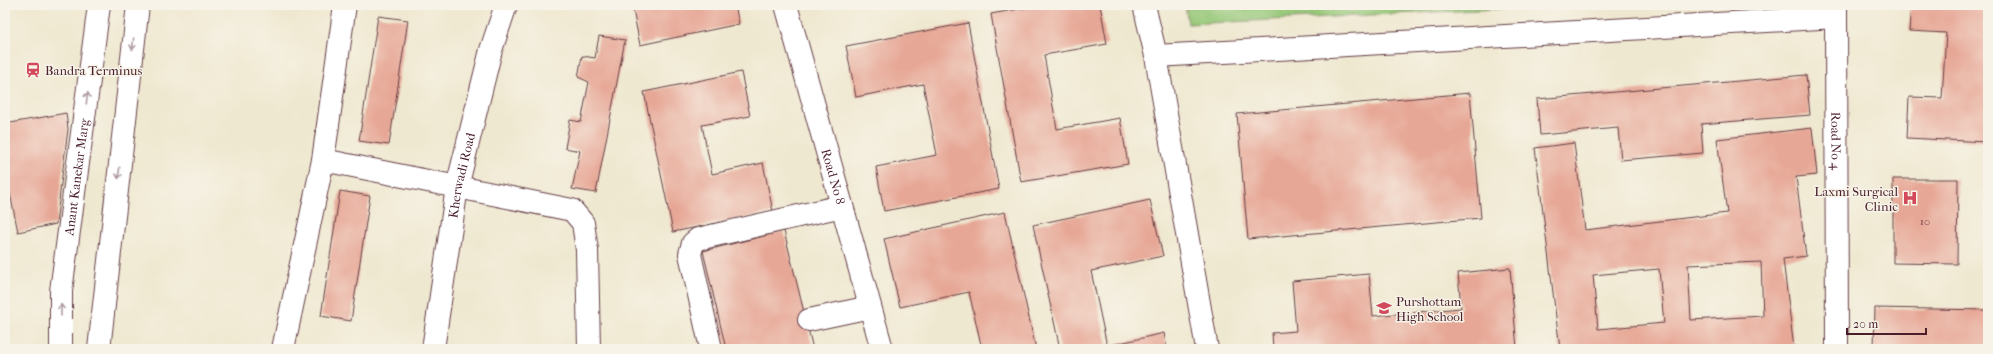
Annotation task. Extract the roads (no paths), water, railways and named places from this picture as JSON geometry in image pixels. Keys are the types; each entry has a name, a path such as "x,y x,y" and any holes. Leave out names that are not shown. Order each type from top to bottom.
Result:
{"street":[{"name":"Anant Kanekar Marg","path":"61,349 61,291 99,5"},
{"path":"99,349 138,5"},
{"path":"283,349 323,160 345,5"},
{"name":"Kherwadi Road","path":"433,349 457,187 491,50 506,5"},
{"name":"Road No 8","path":"786,5 882,349"},
{"path":"1144,5 1156,56 1206,349"},
{"path":"1156,56 1836,11"},
{"name":"Road No 4","path":"1836,11 1837,349"},
{"path":"323,160 572,210 583,223 587,250 589,349"},
{"path":"711,349 690,254 693,243 698,239 842,206"},
{"path":"809,320 870,307"}],"place":[{"name":"Bandra Terminus","path":"33,70"},
{"name":"Laxmi Surgical Clinic","path":"1910,198"},
{"name":"Purshottam High School","path":"1384,308"}]}
